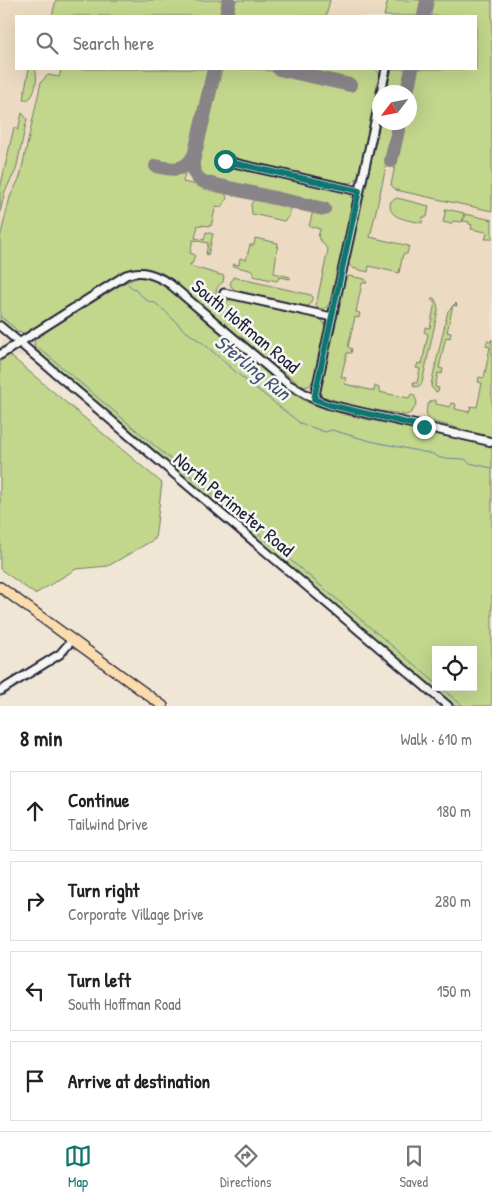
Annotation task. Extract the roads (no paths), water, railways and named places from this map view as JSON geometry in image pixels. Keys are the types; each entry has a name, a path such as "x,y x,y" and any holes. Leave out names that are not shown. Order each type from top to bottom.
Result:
{"main road":[{"path":"0,587 163,706"}],"street":[{"path":"383,85 386,70"},
{"path":"314,399 373,130"},
{"path":"225,161 359,191"},
{"name":"South Hoffman Road","path":"0,355 126,275 140,272 153,274 170,284 288,384 314,399 330,405 492,442"},
{"path":"224,293 332,317"},
{"name":"North Perimeter Road","path":"0,326 448,706"},
{"path":"0,691 60,654 72,640"}],"waterway":[{"name":"Sterling Run","path":"128,284 148,301 155,303 165,311 184,330 204,344 238,374 300,423 325,432 332,430 370,441 433,454 440,458 465,459 469,463 492,468"},
{"path":"0,316 16,329"},
{"path":"39,348 432,680"},
{"path":"445,691 463,706"}]}
